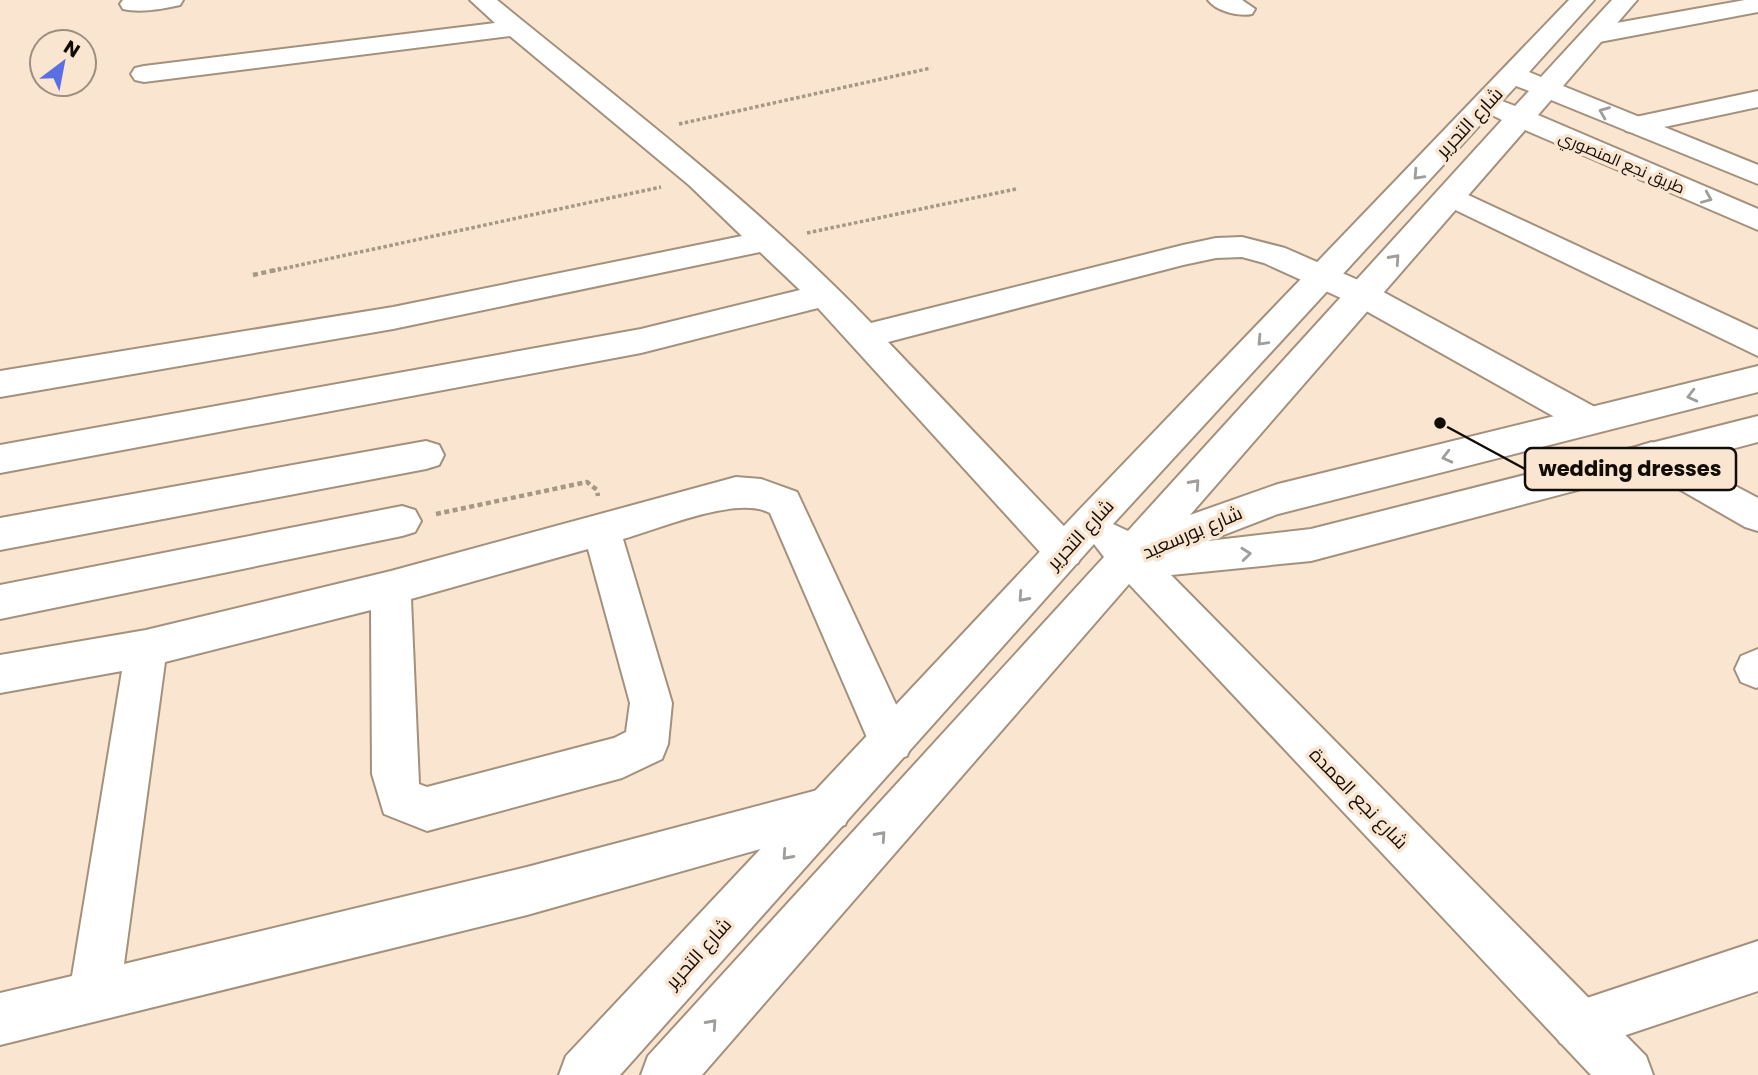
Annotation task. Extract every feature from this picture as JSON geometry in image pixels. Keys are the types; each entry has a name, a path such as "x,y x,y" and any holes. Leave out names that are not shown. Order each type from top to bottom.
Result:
{"street":[{"path":"132,4 171,0"},
{"name":"شارع نجع العمدة","path":"482,0 699,179 825,295 862,337 1079,536 1129,559 1627,1075"},
{"name":"شارع التحرير","path":"585,1075 1079,536 1322,277 1504,110 1588,17 1625,0"},
{"path":"1588,17 1758,5"},
{"path":"144,74 514,27"},
{"name":"طريق نجع المنصوري","path":"1529,82 1758,175"},
{"path":"1636,125 1758,99"},
{"name":"شارع التحرير","path":"667,1075 1451,196 1504,110"},
{"name":"طريق نجع المنصوري","path":"1504,110 1758,220"},
{"path":"1451,196 1758,344"},
{"path":"0,384 394,318 765,241"},
{"path":"862,337 1216,248 1242,247 1274,255 1363,295 1591,421"},
{"path":"0,459 641,341 825,295"},
{"name":"شارع بورسعيد","path":"1129,559 1177,535 1278,499 1758,379"},
{"name":"شارع بورسعيد","path":"1129,559 1192,559 1311,545 1758,429"},
{"path":"0,534 426,455"},
{"path":"1652,456 1758,516"},
{"path":"0,674 146,648 391,588 736,492 770,494 783,503 891,741"},
{"path":"0,602 402,521"},
{"path":"391,588 394,774 400,798 427,810 622,757 646,744 652,703 602,531"},
{"path":"94,998 146,648"},
{"path":"0,1019 527,891 829,809"},
{"path":"1578,1025 1758,966"}],"path":[{"path":"640,132 931,68"},
{"path":"253,275 699,179"},
{"path":"765,241 1016,189"},
{"path":"402,521 587,482 597,490 602,531"}],"place":[{"name":"wedding dresses","path":"1440,423"}]}
